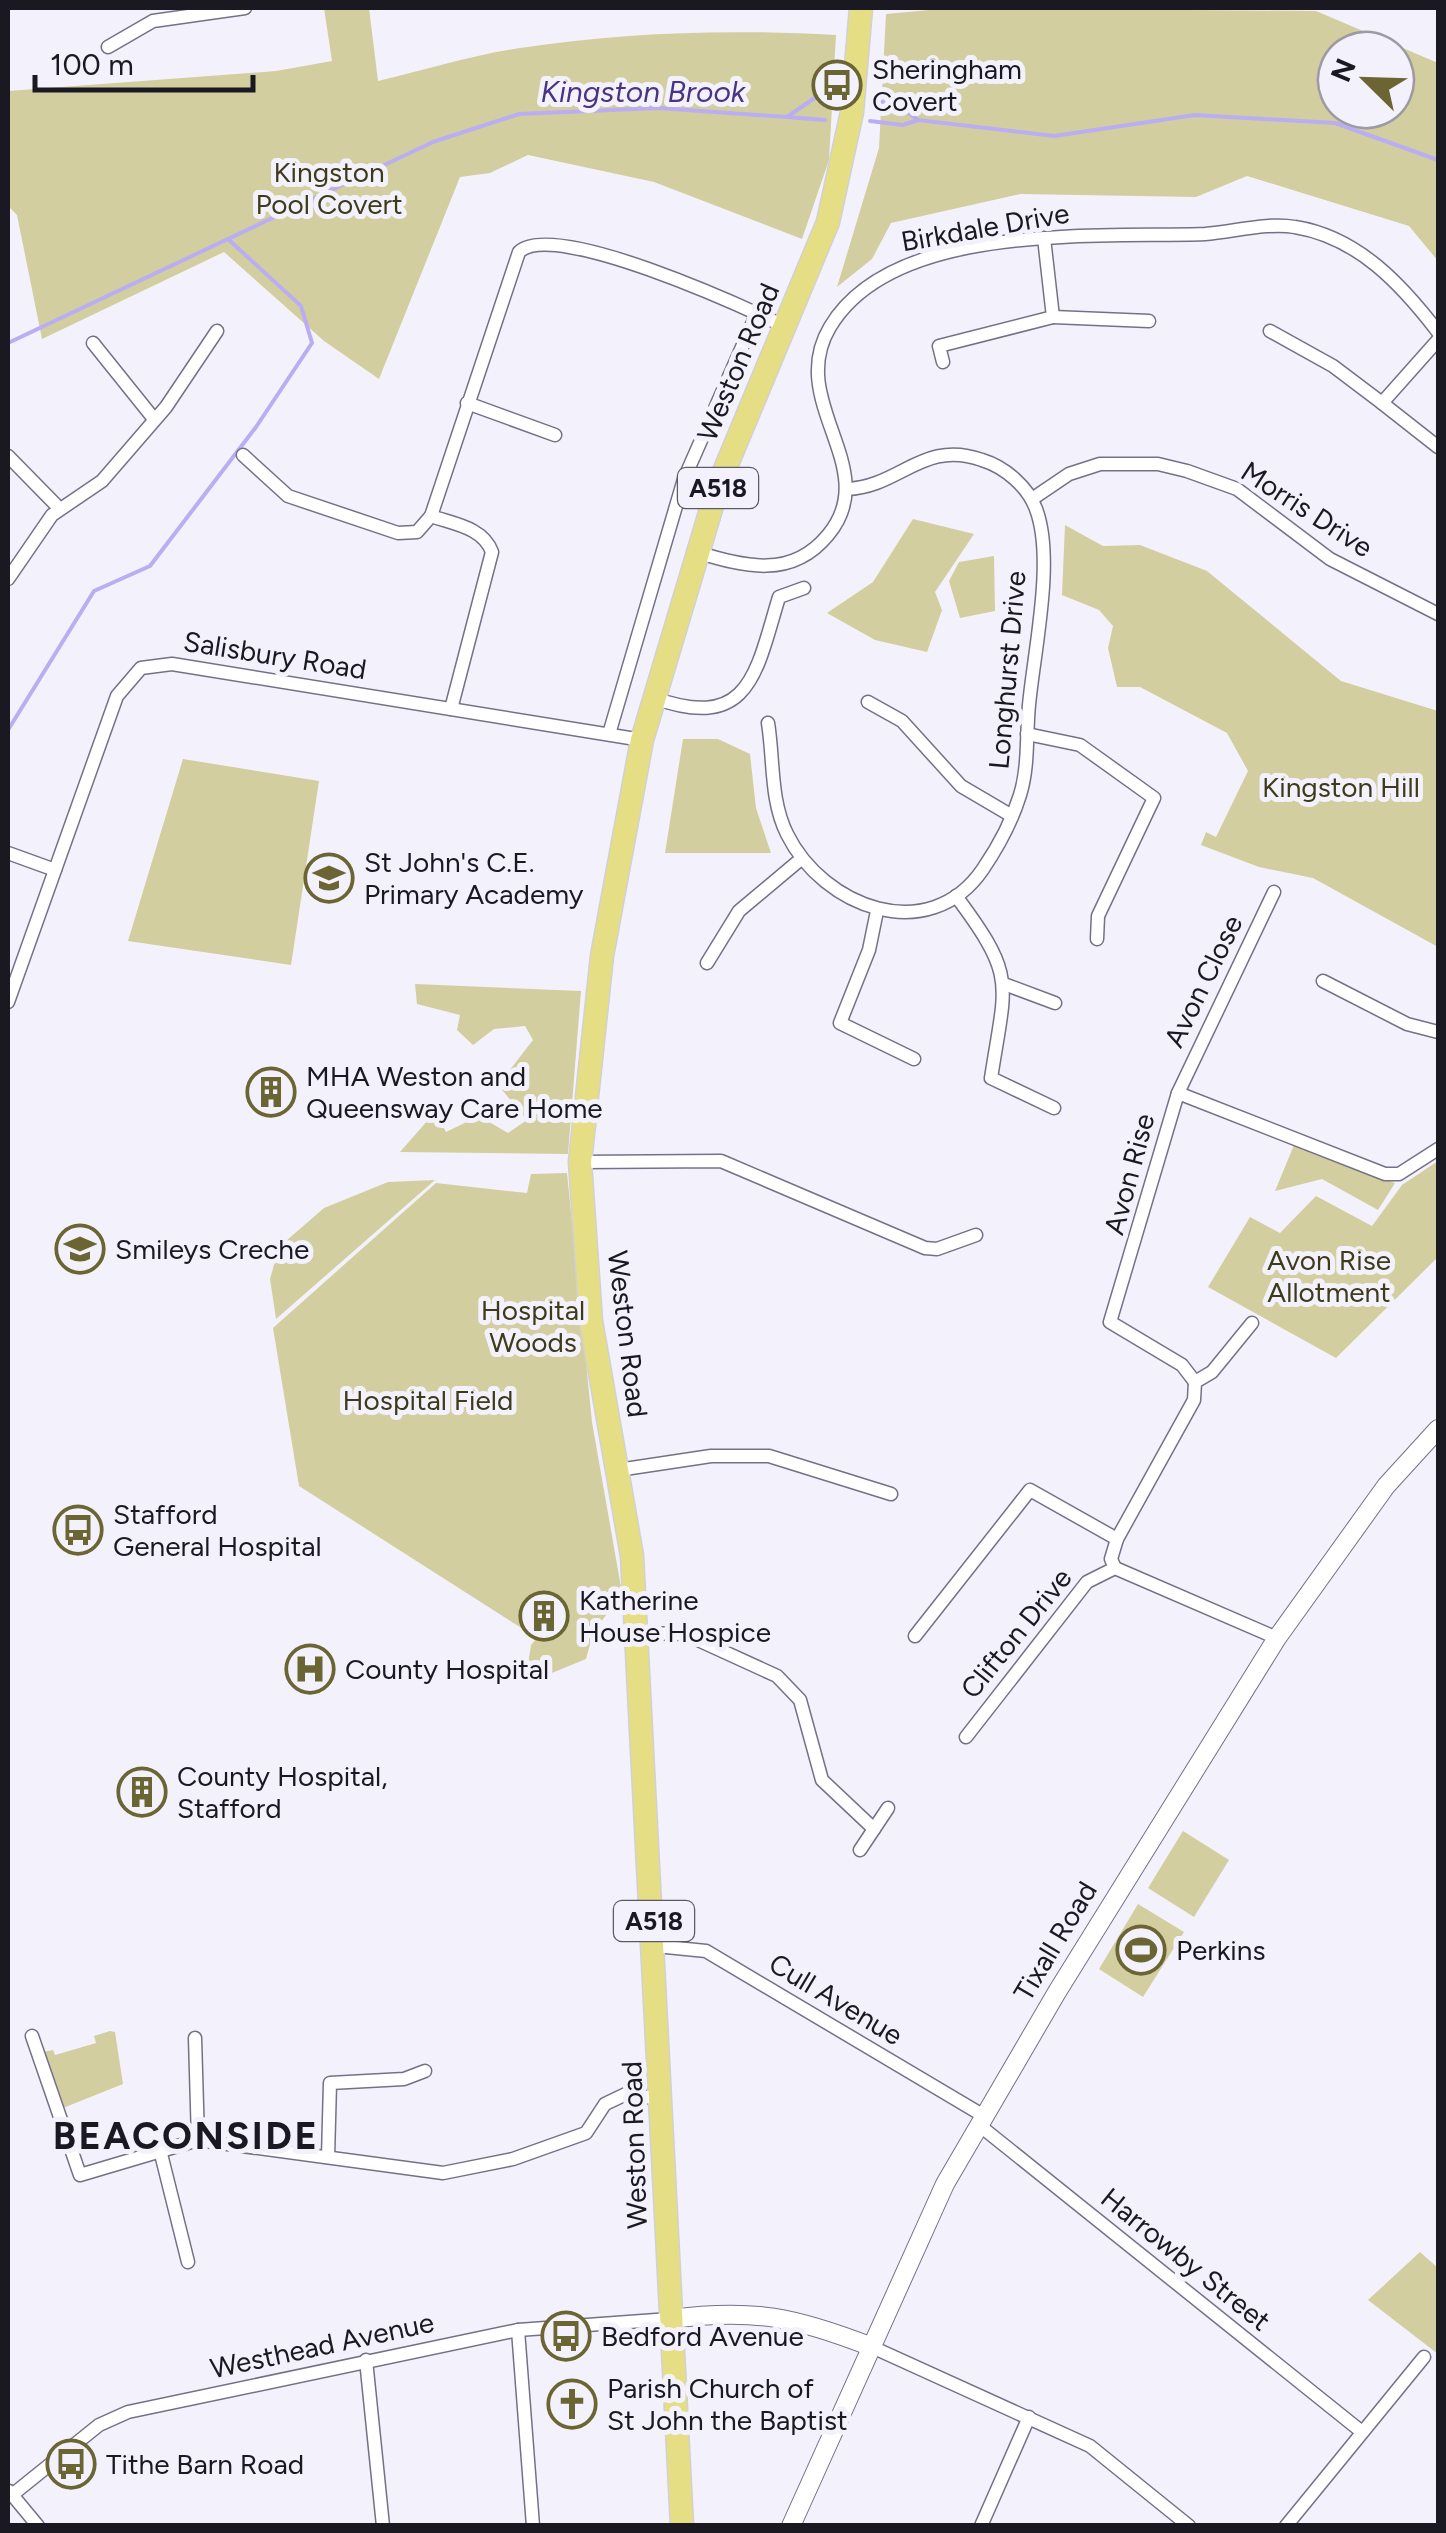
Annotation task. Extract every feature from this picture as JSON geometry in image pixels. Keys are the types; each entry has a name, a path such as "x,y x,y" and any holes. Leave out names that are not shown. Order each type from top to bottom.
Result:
{"highway":[{"name":"Weston Road","path":"682,2526 638,1633 632,1556 592,1321 580,1162 602,956 642,740 696,552 735,441 828,222 842,170 861,8"}],"street":[{"path":"108,46 154,20 245,8"},
{"name":"Birkdale Drive","path":"847,488 816,371 823,341 843,308 876,278 912,260 1044,238 1295,226 1362,253 1406,289 1438,332"},
{"path":"1044,238 1053,317"},
{"path":"243,455 288,496 398,533 417,532 431,516 513,261 531,244 632,265 786,327"},
{"name":"Weston Road","path":"610,734 684,479 757,314"},
{"path":"943,362 940,346 1053,317 1148,321"},
{"path":"1270,330 1333,366 1438,447"},
{"path":"8,579 59,508 102,482 154,419 217,331"},
{"path":"1382,404 1438,340"},
{"path":"93,343 154,419"},
{"path":"467,402 556,435"},
{"path":"696,552 744,566 775,567 790,563 826,539 842,513 847,488 876,485 926,458 954,455 992,464 1032,499"},
{"path":"8,456 59,508"},
{"name":"Morris Drive","path":"1032,499 1069,474 1100,464 1158,464 1187,471 1237,489 1330,559 1438,614"},
{"name":"Longhurst Drive","path":"877,911 910,913 956,896 982,872 1012,816 1025,776 1042,569 1040,523 1032,499"},
{"path":"431,516 474,531 484,537 492,552 451,709"},
{"path":"654,698 707,710 730,702 756,672 778,597 804,588"},
{"name":"Salisbury Road","path":"8,1002 117,696 141,668 172,664 642,740"},
{"path":"868,702 902,721 961,786 1012,816"},
{"path":"768,723 778,814 801,858 844,897 877,911 869,950 840,1023 914,1059"},
{"path":"1027,734 1080,745 1154,798 1098,916 1096,939"},
{"path":"8,853 55,870"},
{"path":"708,963 739,910 801,858"},
{"name":"Avon Close","path":"1178,1093 1274,892"},
{"path":"956,896 990,942 1004,984 991,1078 1054,1108"},
{"path":"1323,981 1407,1024 1438,1032"},
{"path":"1004,984 1054,1003"},
{"name":"Avon Rise","path":"1196,1382 1182,1365 1110,1322 1178,1093 1386,1174 1399,1174 1438,1149"},
{"path":"580,1162 720,1160 925,1248 937,1249 976,1235"},
{"path":"1114,1568 1117,1539 1194,1400 1196,1382 1212,1372 1252,1323"},
{"name":"Tixall Road","path":"792,2526 945,2184 982,2120 1120,1887 1277,1638 1386,1486 1438,1428"},
{"path":"618,1470 712,1456 769,1456 891,1494"},
{"path":"915,1636 1030,1490 1117,1539"},
{"name":"Clifton Drive","path":"966,1737 1087,1582 1114,1568 1277,1638"},
{"path":"638,1633 685,1634 777,1676 800,1700 813,1762 822,1780 874,1829"},
{"path":"860,1850 888,1808"},
{"name":"Cull Avenue","path":"656,1946 706,1952 982,2120"},
{"path":"32,2036 80,2176 198,2140 443,2174 514,2158 586,2132 605,2104 626,2094 662,2099"},
{"path":"194,2038 198,2140"},
{"path":"328,2157 330,2083 404,2078 425,2070"},
{"name":"Harrowby Street","path":"982,2120 1362,2432"},
{"path":"160,2150 188,2262"},
{"path":"670,2319 773,2316 808,2322 872,2347 1090,2446 1190,2526"},
{"name":"Westhead Avenue","path":"10,2492 113,2416 518,2330 670,2319"},
{"path":"518,2330 533,2526"},
{"path":"1286,2526 1424,2357"},
{"path":"366,2360 383,2526"},
{"path":"981,2526 1028,2417"},
{"path":"10,2492 38,2526"}],"green space":[{"name":"Kingston Pool Covert","path":"324,8 369,8 378,81 502,51 599,38 717,32 836,35 829,160 802,239 654,182 528,155 490,173 460,177 379,379 324,341 224,252 42,339 17,215 8,206 8,91 276,71 332,61"},
{"path":"951,8 1316,11 1361,30 1316,30 1316,130 1416,130 1416,54 1438,63 1438,261 1409,226 1247,176 1196,197 1020,194 891,223 872,259 837,287 879,148 886,14"},
{"path":"913,519 974,534 935,592 942,610 927,652 875,640 827,613 873,582"},
{"name":"Kingston Hill","path":"1065,525 1103,546 1140,545 1207,571 1341,681 1438,711 1438,947 1313,878 1259,867 1201,845 1206,832 1216,837 1248,771 1227,733 1140,687 1117,687 1108,648 1113,626 1099,610 1062,595"},
{"path":"994,556 995,611 960,618 949,581 959,562"},
{"path":"683,739 718,739 750,754 756,808 771,853 665,853"},
{"path":"183,759 319,781 291,965 128,941"},
{"path":"415,984 581,991 568,1154 400,1152 435,1112 446,1132 479,1116 508,1133 527,1120 498,1085 533,1040 525,1026 494,1029 473,1045 457,1030 460,1015 417,1004"},
{"path":"1294,1145 1395,1183 1378,1210 1322,1179 1275,1191"},
{"name":"Avon Rise Allotment","path":"1438,1161 1438,1257 1336,1358 1208,1287 1250,1217 1280,1233 1316,1196 1372,1226 1402,1185"},
{"name":"Hospital Field","path":"567,1173 592,1422 622,1593 593,1633 586,1659 525,1684 531,1645 537,1638 299,1486 273,1328 436,1183 527,1193 531,1174"},
{"path":"435,1180 276,1319 270,1279 279,1247 324,1208 388,1182"},
{"name":"Perkins","path":"1183,1831 1229,1860 1194,1917 1148,1888"},
{"name":"Perkins","path":"1138,1904 1184,1932 1143,1997 1099,1969"},
{"path":"115,2032 123,2084 63,2108 43,2052 53,2050 55,2055 96,2043 94,2036"},
{"path":"1420,2252 1438,2268 1438,2354 1368,2300"}],"waterway":[{"name":"Kingston Brook","path":"8,343 433,142 519,114 658,108 787,117 816,97 829,95"},
{"name":"Kingston Brook","path":"873,102 895,103 918,120 1054,136 1195,115 1335,123 1438,160"},
{"name":"Kingston Brook","path":"787,117 825,120"},
{"name":"Kingston Brook","path":"870,121 903,125 918,120"},
{"path":"8,730 94,591 150,566 256,427 312,343 301,306 228,239"}],"place":[{"name":"Sheringham Covert","path":"837,85"},
{"name":"St John's C.E. Primary Academy","path":"329,878"},
{"name":"MHA Weston and Queensway Care Home","path":"271,1092"},
{"name":"Smileys Creche","path":"80,1249"},
{"name":"Stafford General Hospital","path":"78,1530"},
{"name":"Katherine House Hospice","path":"544,1616"},
{"name":"County Hospital","path":"310,1669"},
{"name":"County Hospital, Stafford","path":"142,1792"},
{"name":"Perkins","path":"1141,1950"},
{"name":"Bedford Avenue","path":"566,2336"},
{"name":"Parish Church of St John the Baptist","path":"572,2404"},
{"name":"Tithe Barn Road","path":"71,2464"}],"district":[{"name":"BEACONSIDE","path":"186,2136"}],"park label":[{"name":"Hospital Woods","path":"533,1326"}]}
